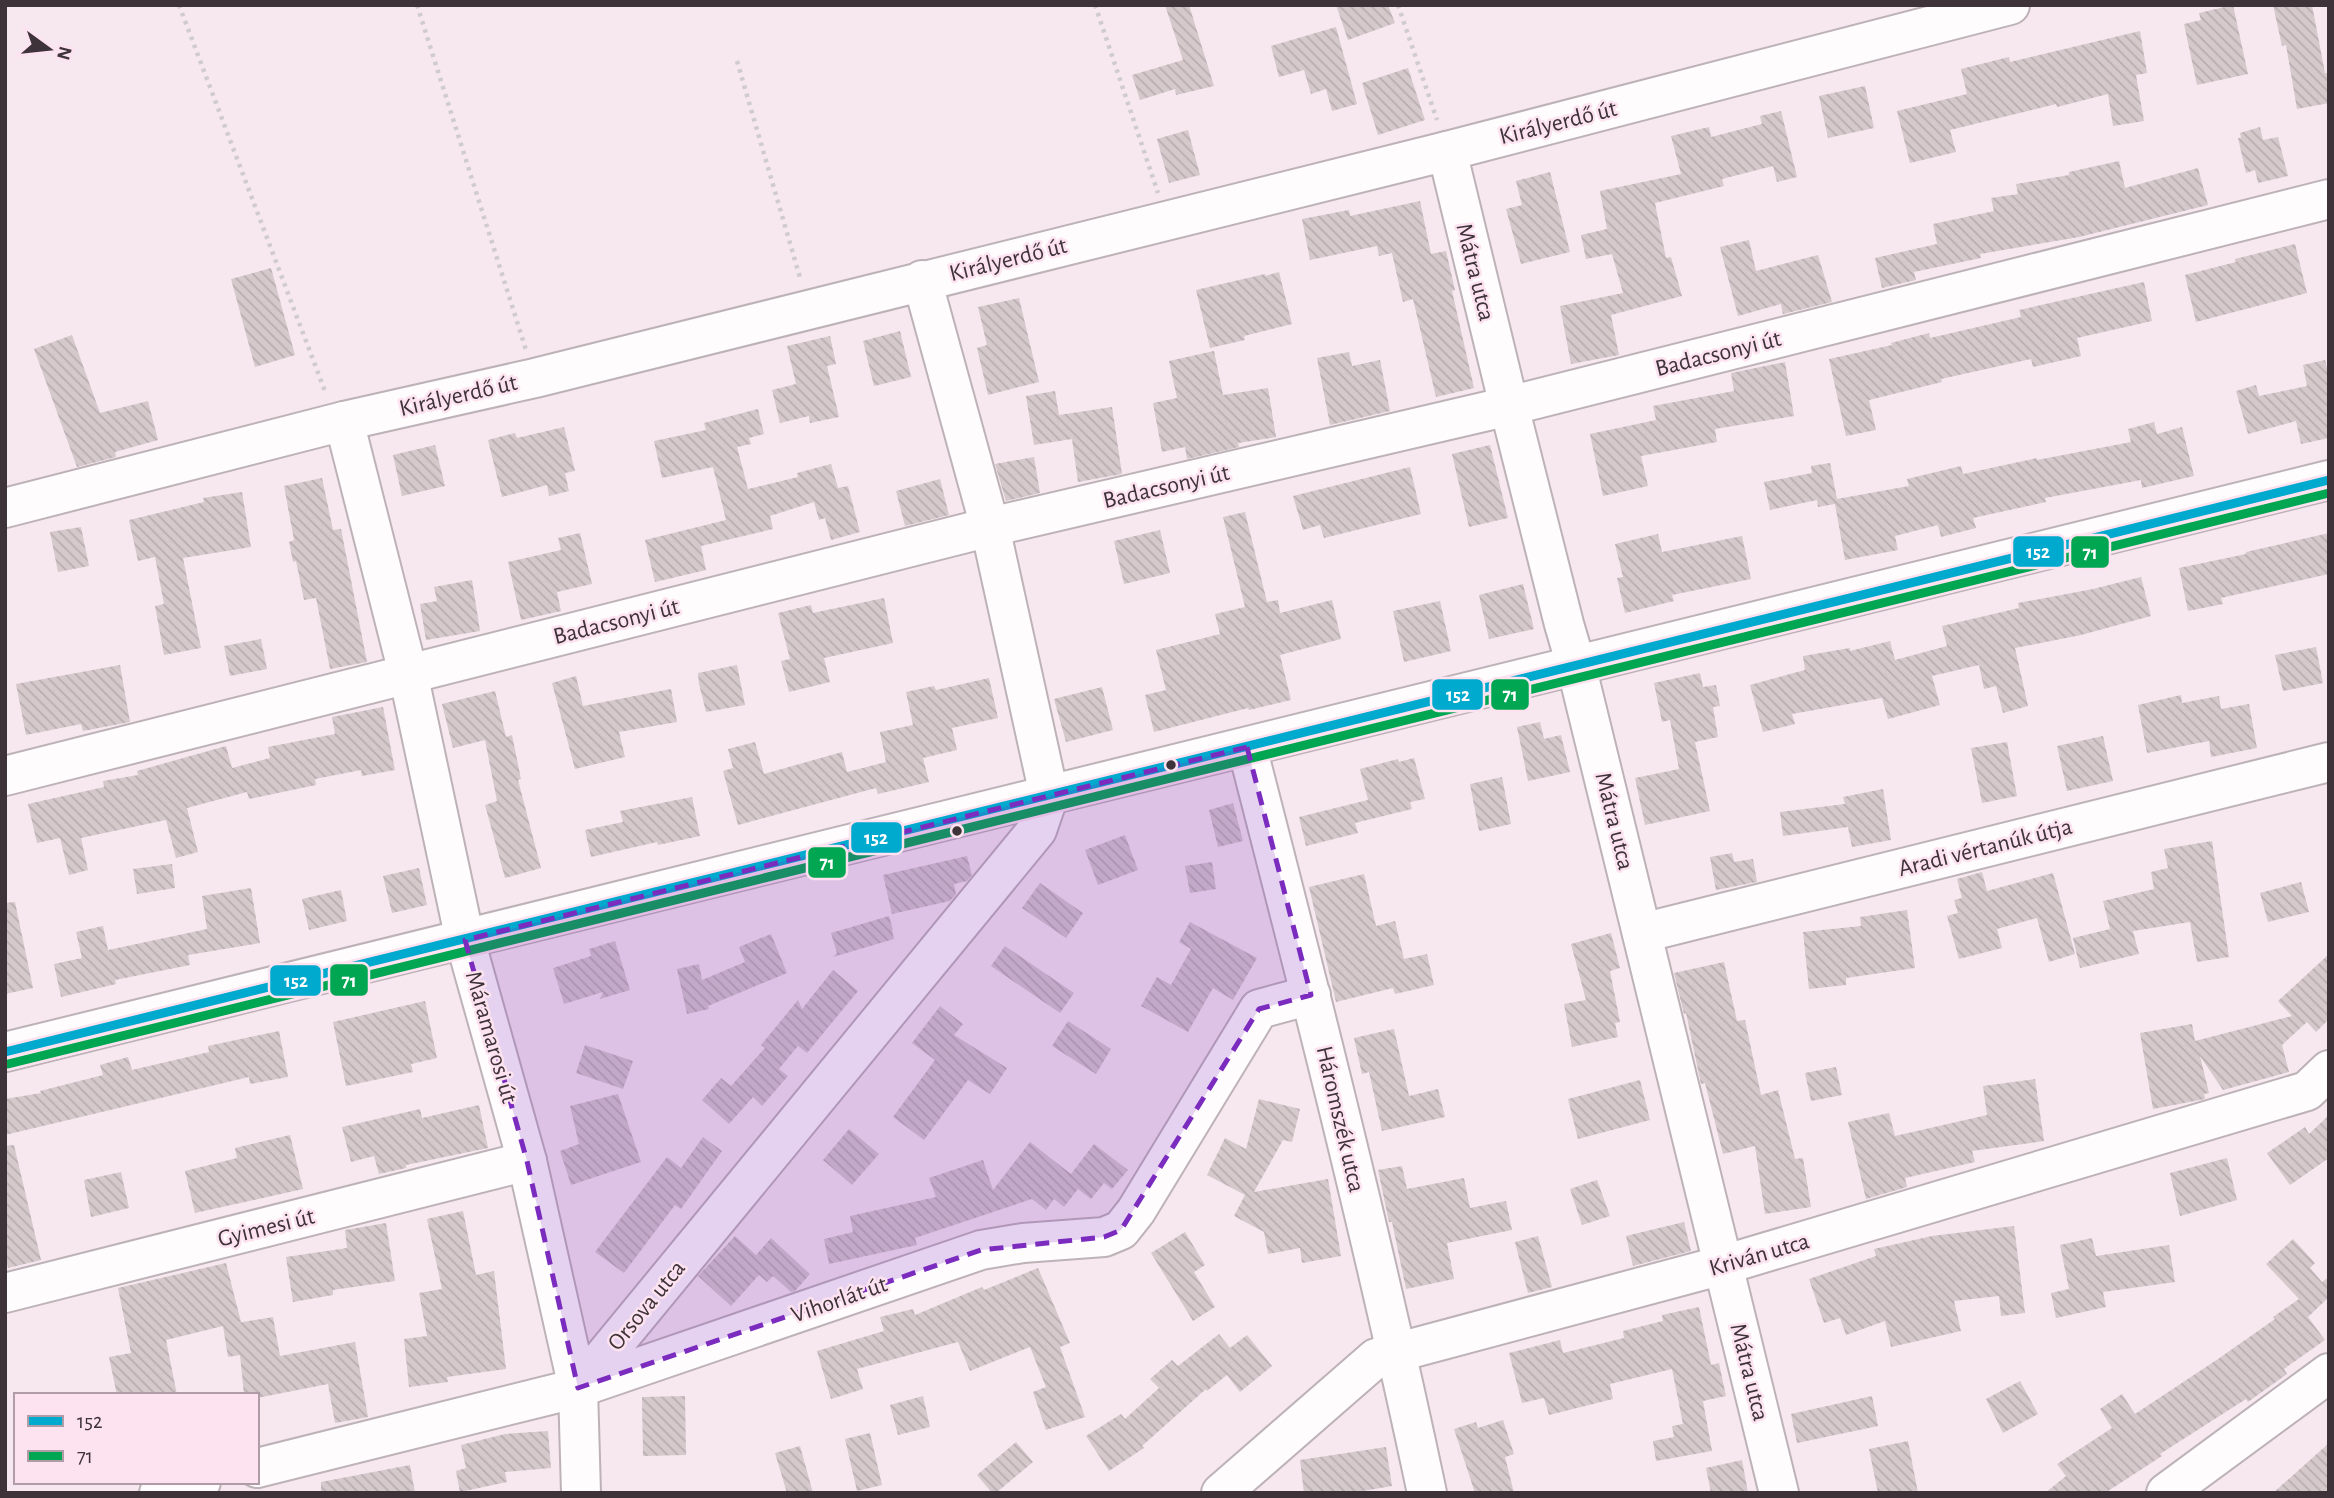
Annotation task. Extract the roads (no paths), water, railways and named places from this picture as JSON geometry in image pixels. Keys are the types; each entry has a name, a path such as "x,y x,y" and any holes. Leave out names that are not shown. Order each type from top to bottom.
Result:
{"street":[{"name":"Királyerdő út","path":"5,508 344,421 535,378 1447,151 2010,5"},
{"name":"Mátra utca","path":"1447,151 1779,1493"},
{"name":"Badacsonyi út","path":"5,776 990,527 1509,406 2329,199"},
{"path":"922,280 990,527 1049,795"},
{"name":"Máramarosi út","path":"344,421 408,673 465,940 527,1161 578,1388 581,1493"},
{"path":"5,1052 2329,480"},
{"name":"Háromszék utca","path":"1247,747 1311,995 1397,1351 1427,1493"},
{"name":"Aradi vértanúk útja","path":"1642,933 2329,762"},
{"name":"Orsova utca","path":"578,1388 1037,830 1049,795"},
{"name":"Vihorlát út","path":"259,1468 578,1388 981,1250 1023,1243 1104,1237 1121,1230 1136,1211 1259,1009 1311,995"},
{"name":"Kriván utca","path":"1220,1493 1376,1358 1723,1265 2307,1091 2329,1070"},
{"name":"Gyimesi út","path":"5,1293 527,1161"},
{"path":"2166,1493 2329,1373"},
{"path":"159,1493 193,1484"}]}
